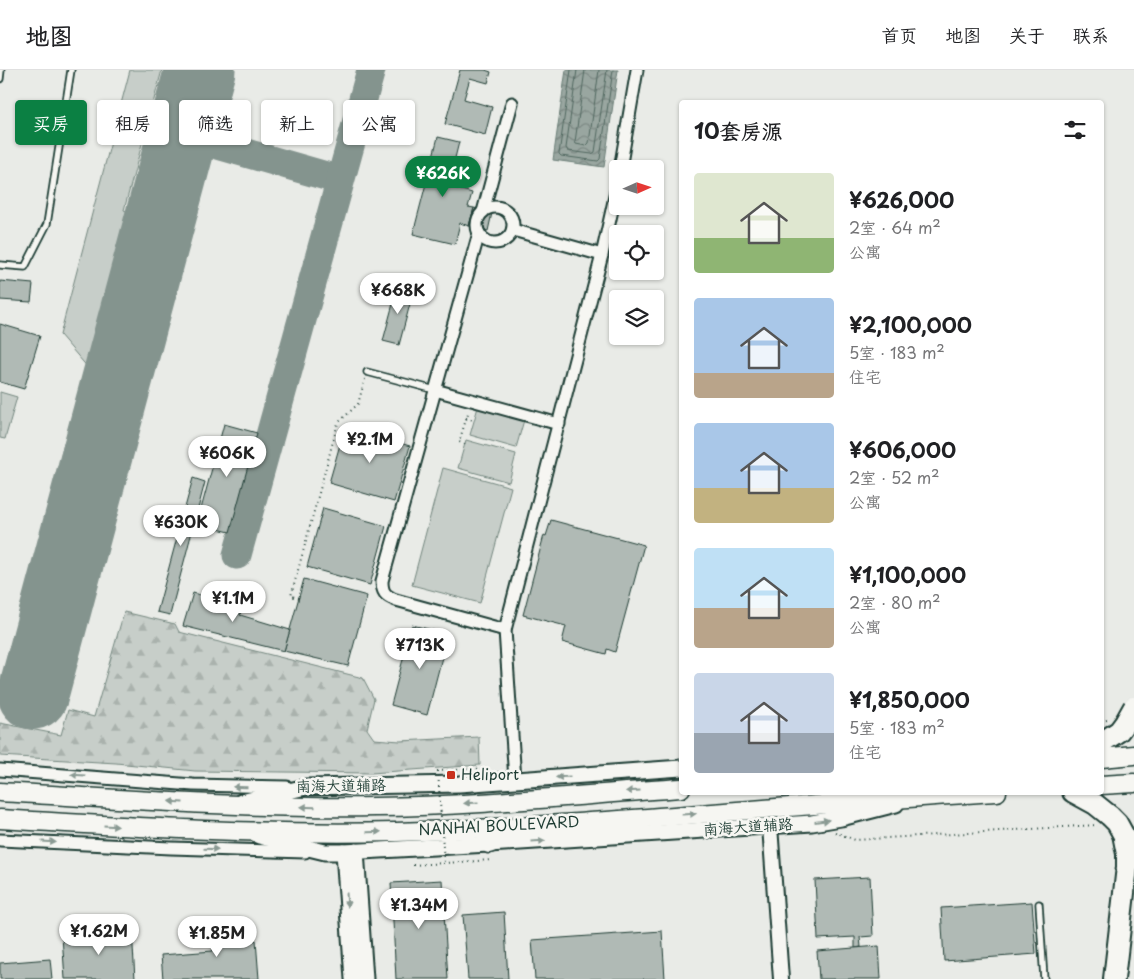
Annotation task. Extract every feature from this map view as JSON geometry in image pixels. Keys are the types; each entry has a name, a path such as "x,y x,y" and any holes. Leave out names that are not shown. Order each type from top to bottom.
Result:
{"highway":[{"path":"1104,741 1111,737 1129,715"},
{"path":"1078,795 1095,804 1104,820 1118,824 1123,834 1127,854 1114,979"},
{"path":"1126,979 1134,908"}],"main road":[{"path":"1104,758 1134,755"},
{"name":"南海大道辅路","path":"306,787 412,785 515,780 679,768"},
{"path":"1104,786 1134,783"},
{"path":"224,805 306,787"},
{"name":"NANHAI BOULEVARD","path":"0,791 224,805 376,808 679,788"},
{"name":"NANHAI BOULEVARD","path":"0,819 238,831 395,832 535,825 954,795"},
{"name":"南海大道辅路","path":"325,852 491,852 812,823 940,796"},
{"path":"0,823 45,822"},
{"path":"491,852 535,825"},
{"path":"238,831 325,852"},
{"path":"350,851 353,979"},
{"path":"350,851 365,979"}],"street":[{"path":"622,160 637,70"},
{"path":"505,630 387,597 382,589 382,581 479,233 477,222 483,212 512,103"},
{"path":"479,233 486,241 497,244 508,239 513,230 512,218 505,210 493,207 483,212"},
{"path":"515,780 505,630 611,215"},
{"path":"513,230 602,255"},
{"path":"435,390 559,424"},
{"name":"南海大道辅路","path":"0,770 193,785 306,787"},
{"path":"770,826 782,979"},
{"path":"0,840 171,848 325,852"}],"lane":[{"path":"0,80 1,70"},
{"path":"0,265 25,267 48,224 71,70"},
{"path":"367,372 435,390"},
{"path":"1039,904 1044,979"}],"path":[{"path":"299,598 291,596 338,423 358,404 367,372"},
{"path":"465,444 460,442 471,400"},
{"path":"466,418 474,420"},
{"path":"444,863 438,771 489,768"},
{"path":"812,823 855,840 1104,820"},
{"path":"413,865 444,863 491,852"}],"green space":[{"path":"130,70 162,70 154,100 122,100"},
{"path":"110,145 142,145 124,210 144,219 101,383 60,335"},
{"path":"0,392 17,397 5,439 0,438"},
{"path":"478,407 524,420 516,448 470,435"},
{"path":"466,440 516,454 509,482 458,468"},
{"path":"443,468 511,487 480,603 412,585"},
{"path":"124,612 175,624 179,632 363,678 374,699 367,729 374,739 400,741 479,737 480,765 371,773 195,771 116,763 0,756 0,723 61,735 68,710 94,717"}],"water":[{"path":"566,70 618,70 604,167 553,160"}],"building":[{"path":"460,70 485,70 491,72 488,83 470,78 464,99 492,107 485,135 445,124"},
{"path":"438,137 459,142 448,186 472,193 468,207 474,208 469,226 460,223 455,244 413,234"},
{"path":"474,208 492,213 488,231 469,226"},
{"path":"0,281 33,284 31,302 0,300"},
{"path":"398,285 414,289 399,345 383,341"},
{"path":"0,324 40,336 24,389 0,382"},
{"path":"224,424 257,433 230,532 197,524"},
{"path":"345,427 410,446 394,502 329,483"},
{"path":"193,478 205,482 170,615 157,612"},
{"path":"323,508 386,526 370,585 307,567"},
{"path":"551,520 644,545 615,652 607,649 606,654 562,642 566,626 523,615 544,535 546,536"},
{"path":"304,579 367,596 348,666 284,651"},
{"path":"193,593 242,607 240,615 290,630 284,651 183,626"},
{"path":"412,625 448,634 427,715 391,705"},
{"path":"870,877 873,936 860,937 861,947 855,948 855,937 818,939 815,880"},
{"path":"442,880 448,979 396,979 391,883"},
{"path":"1032,902 1036,954 944,961 941,908"},
{"path":"504,912 508,979 468,979 463,915"},
{"path":"243,923 244,941 256,940 259,979 163,979 161,955 213,951 211,925"},
{"path":"132,931 135,979 65,979 62,936"},
{"path":"662,931 665,979 535,979 532,940"},
{"path":"879,946 881,979 819,979 817,951"},
{"path":"50,959 52,979 0,979 0,963"}],"taxiway":[{"path":"237,555 371,70"},
{"path":"218,145 340,180"}],"runway":[{"path":"33,694 200,70"}],"place":[{"name":"Heliport","path":"451,775"}]}
